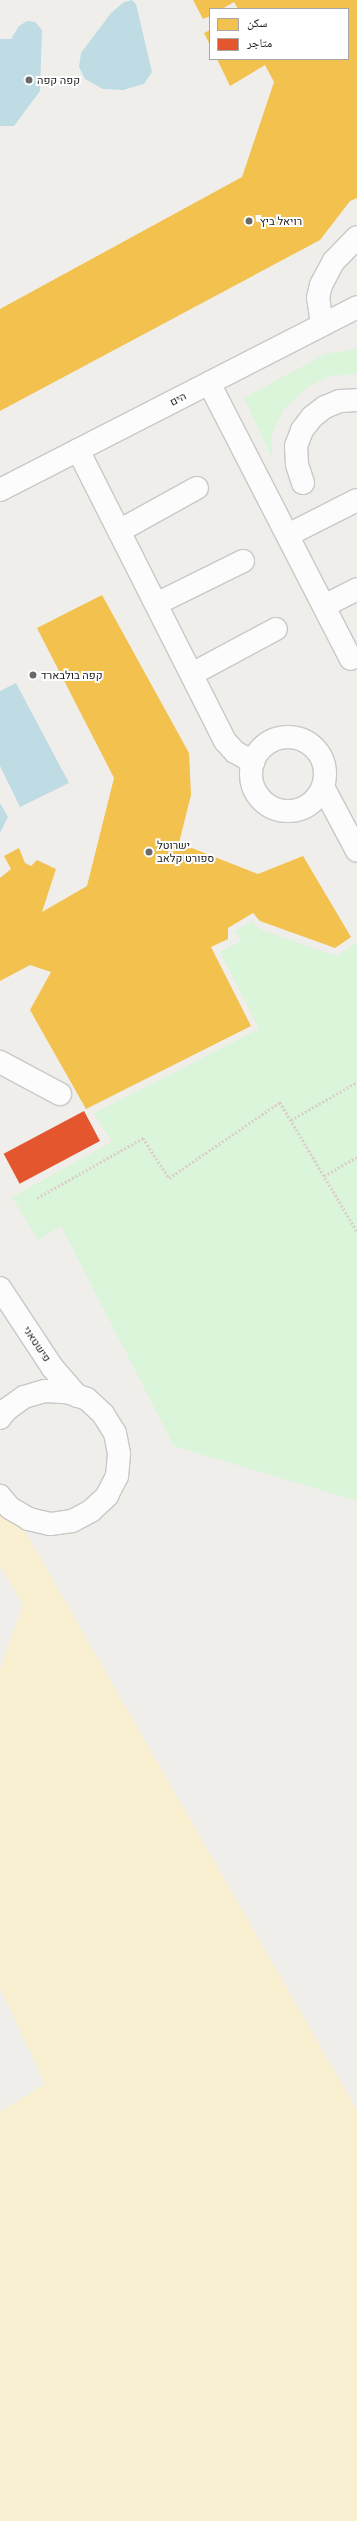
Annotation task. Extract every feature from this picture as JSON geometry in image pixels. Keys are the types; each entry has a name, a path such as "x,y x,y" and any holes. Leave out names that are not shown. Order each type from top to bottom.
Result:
{"street":[{"path":"322,325 318,298 321,285 334,261 357,238"},
{"name":"הים","path":"0,490 357,307"},
{"path":"208,383 351,659"},
{"path":"303,483 297,464 296,446 302,430 312,417 325,406 340,401 357,400"},
{"path":"78,450 225,741 235,752 253,762"},
{"path":"119,531 197,488"},
{"path":"288,535 357,500"},
{"path":"156,604 244,561"},
{"path":"324,606 357,588"},
{"path":"192,674 276,629"},
{"path":"285,736 302,739 317,749 323,759 326,770 323,787 317,798 303,809 292,811 275,809 264,803 254,788 251,777 253,762 260,750 269,742 285,736"},
{"path":"323,787 357,851"},
{"path":"0,1062 60,1094"},
{"name":"פישטאני","path":"0,1288 52,1366 77,1396"},
{"path":"0,1418 6,1410 24,1397 38,1393 67,1392 87,1399 104,1414 115,1433 118,1461 117,1476 107,1496 91,1511 78,1518 50,1524 29,1519 10,1508 0,1496"}],"path":[{"path":"291,1120 357,1082"},
{"path":"37,1198 143,1138 169,1178 280,1102 357,1231"},
{"path":"324,1176 357,1157"}],"sand":[{"path":"0,1488 357,2110 357,2521 0,2521 0,2112 45,2084 0,1988 0,1669 23,1605 0,1565"}],"green space":[{"path":"357,349 357,374 329,376 308,387 284,409 272,434 272,458 244,398 325,354"},
{"path":"253,921 257,928 336,956 357,943 357,1501 174,1446 61,1226 38,1240 12,1197 112,1142 94,1113 259,1029 220,952 241,941 235,931"}],"water":[{"path":"132,0 136,4 152,72 144,84 123,90 103,89 85,79 79,67 81,53 111,13 124,2"},
{"path":"27,21 35,22 42,30 40,91 14,126 0,126 0,39 11,39 19,26"},
{"path":"16,683 69,783 20,807 0,766 0,691"},
{"path":"0,803 8,817 0,833"}],"building: سكن":[{"name":"'רויאל ביץ","path":"193,0 357,0 357,198 350,201 320,240 0,411 0,309 242,177 274,82 265,65 230,86 217,60 349,60 349,8 237,8 234,2 224,8 209,8 209,16 203,19"},
{"path":"209,30 209,43 204,33"},
{"name":"ישרוטל ספורט קלאב","path":"102,595 189,753 191,795 179,843 258,874 303,856 351,937 335,948 260,921 253,913 228,928 228,939 211,947 251,1026 86,1109 30,1010 51,972 30,965 0,981 0,878 11,869 4,856 19,848 25,863 31,866 37,860 56,869 42,912 87,886 114,778 37,628"}],"building: متاجر":[{"path":"84,1111 100,1141 20,1184 4,1154"}],"place":[{"name":"קפה קפה","path":"29,80"},
{"name":"'רויאל ביץ","path":"249,221"},
{"name":"קפה בולבארד","path":"33,675"},
{"name":"ישרוטל ספורט קלאב","path":"149,852"}]}
